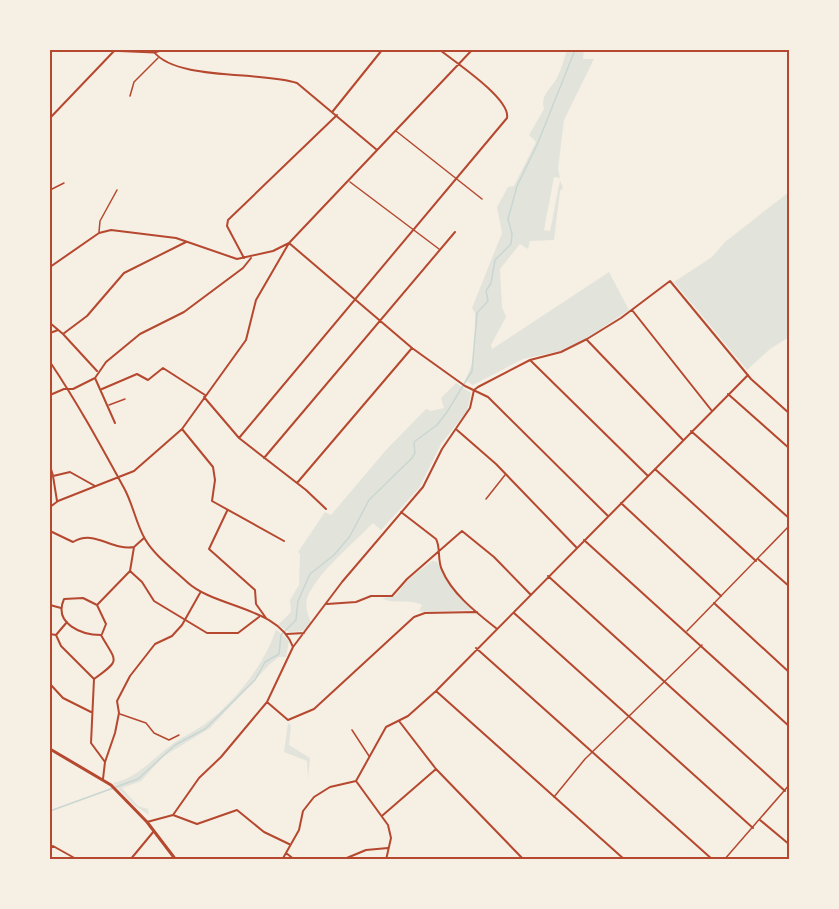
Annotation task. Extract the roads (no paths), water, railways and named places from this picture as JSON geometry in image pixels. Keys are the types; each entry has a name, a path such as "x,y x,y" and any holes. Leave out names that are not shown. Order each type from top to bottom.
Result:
{"main road":[{"path":"108,50 154,52 161,50"},
{"path":"50,749 117,790 147,822 176,860"}],"street":[{"path":"50,118 115,50"},
{"path":"333,111 382,50"},
{"path":"238,438 494,135 508,113 497,96 440,50"},
{"path":"50,507 58,501 143,465 182,429 246,340 256,300 289,243 472,50"},
{"path":"154,52 158,58 210,73 290,80 305,87 377,150"},
{"path":"244,258 227,226 228,220 337,115"},
{"path":"50,267 99,232 126,230 187,241 226,257 252,257 289,243"},
{"path":"264,458 455,232"},
{"path":"63,333 87,316 124,273 187,241"},
{"path":"289,243 412,348 460,383 488,397 608,516"},
{"path":"115,423 102,389 95,378 97,371 140,334 184,312 243,268 252,257"},
{"path":"173,815 194,785 267,702 293,647 306,633 342,582 423,487 442,449 470,408 474,390 530,360 561,352 586,339 632,310 670,281 748,375 789,414"},
{"path":"632,310 712,411"},
{"path":"50,323 63,333 97,371"},
{"path":"50,333 58,330"},
{"path":"586,339 683,440"},
{"path":"297,483 412,348"},
{"path":"530,360 648,476"},
{"path":"50,362 69,389 117,477 144,538 200,593 266,618"},
{"path":"102,389 137,374 148,380 163,368 204,396 238,438 297,483 326,509"},
{"path":"282,860 299,830 303,811 314,797 330,787 356,781 386,727 408,716 436,691 748,375"},
{"path":"50,394 95,378"},
{"path":"728,394 789,449"},
{"path":"182,429 209,460 215,474 212,501 227,511 264,528 284,542"},
{"path":"456,429 496,464 576,547"},
{"path":"692,431 789,519"},
{"path":"655,469 789,587"},
{"path":"58,501 53,476 70,472 95,486"},
{"path":"621,503 721,596"},
{"path":"227,511 209,549 255,590 256,604 253,613"},
{"path":"401,512 436,539 438,544 436,555 447,579 496,629"},
{"path":"50,531 73,542 85,536 100,538 116,547 134,548"},
{"path":"327,604 356,602 371,596 392,596 407,579 462,531 494,557 531,595"},
{"path":"97,605 130,571 134,548 144,538"},
{"path":"584,540 687,631 789,727"},
{"path":"130,571 142,582 154,601 207,633 238,633 260,616"},
{"path":"548,576 784,790"},
{"path":"103,780 105,762 111,750 119,713 117,701 136,666 154,644 172,636 186,619 200,593"},
{"path":"94,679 112,668 114,653 101,635 81,633 67,622 61,608 64,599 76,597 97,605 106,624 101,635"},
{"path":"714,603 789,673"},
{"path":"256,604 266,618 286,634 293,647"},
{"path":"50,605 61,608"},
{"path":"267,702 288,720 295,719 314,709 414,617 425,613 477,612"},
{"path":"514,613 753,828"},
{"path":"56,635 67,622"},
{"path":"286,634 306,633"},
{"path":"50,634 56,635"},
{"path":"56,635 61,646 94,679 91,743 105,762"},
{"path":"476,648 713,860"},
{"path":"50,684 63,698 92,712"},
{"path":"436,691 625,860"},
{"path":"399,721 436,768 524,860"},
{"path":"383,815 436,768"},
{"path":"356,781 383,815 391,838 386,860"},
{"path":"147,822 173,815 197,824 237,810 264,832 289,844"},
{"path":"760,820 789,845"},
{"path":"130,860 154,831"},
{"path":"50,849 53,846 78,860"},
{"path":"342,860 366,850 388,848"},
{"path":"286,853 295,860"}],"lane":[{"path":"130,96 134,82 158,58"},
{"path":"395,131 482,199"},
{"path":"348,180 440,250"},
{"path":"50,190 64,183"},
{"path":"99,232 100,221 117,190"},
{"path":"109,405 125,399"},
{"path":"50,465 53,476"},
{"path":"486,500 505,475"},
{"path":"687,631 789,525"},
{"path":"553,797 592,753 667,682 702,645"},
{"path":"119,713 146,723 162,738 169,740 179,735"},
{"path":"351,730 369,757"},
{"path":"724,860 789,784"}],"waterway":[{"path":"50,811 138,779 175,745 205,729 255,680 265,662 279,654 281,635 296,620 298,601 310,574 334,555 350,536 369,500 412,458 415,453 414,442 437,425 447,412 472,371 477,313 488,301 486,291 491,283 495,260 511,244 512,234 508,219 517,186 537,145 575,50"}]}
